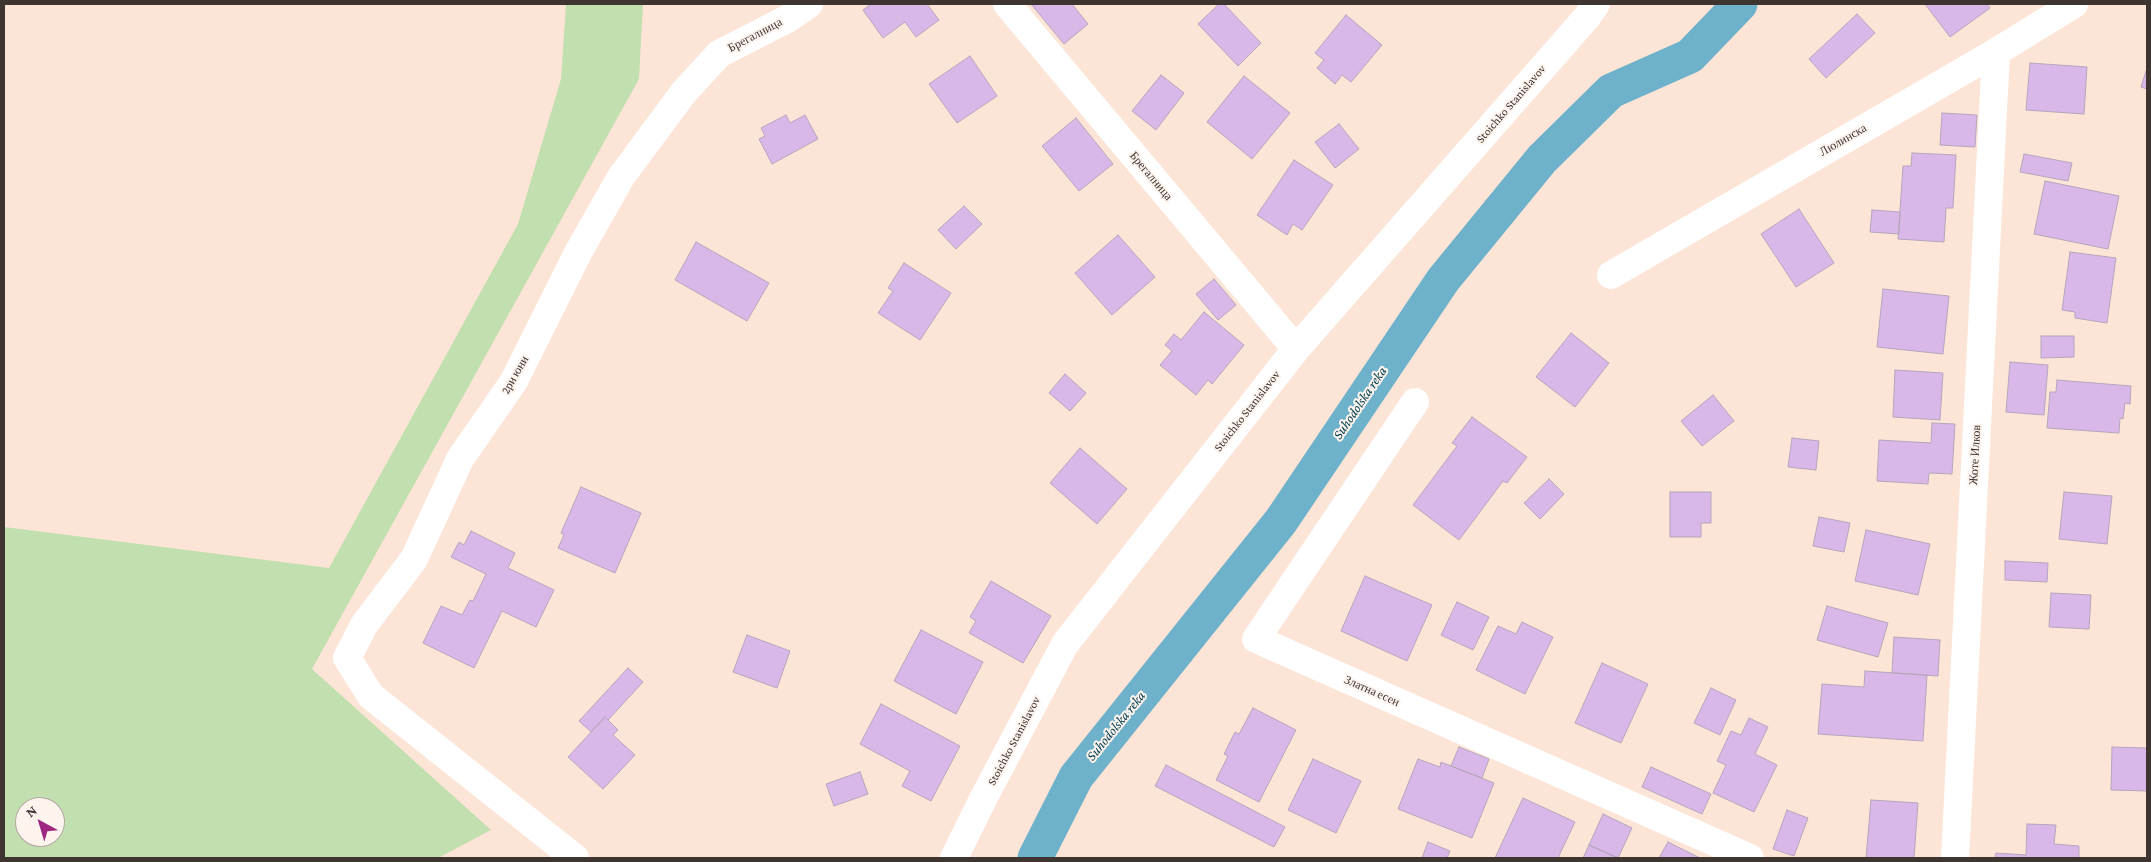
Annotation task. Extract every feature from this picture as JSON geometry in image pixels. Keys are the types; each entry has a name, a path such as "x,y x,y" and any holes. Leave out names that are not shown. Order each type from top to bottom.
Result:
{"street":[{"name":"Брегалница","path":"684,92 719,54 789,18 809,4"},
{"name":"Брегалница","path":"1007,4 1296,349"},
{"name":"Stoichko Stanislavov","path":"954,858 983,799 1066,644 1296,349 1587,17 1596,4"},
{"name":"Люлинска","path":"1612,275 1996,52 2074,4"},
{"name":"Жоте Илков","path":"1955,858 1996,52"},
{"name":"2ри юни","path":"575,858 370,696 347,658 364,625 414,559 460,459 514,381 579,251 621,177 684,92"},
{"name":"Златна есен","path":"1415,402 1256,639 1750,858"}],"green space":[{"path":"566,4 643,4 639,79 312,669 491,830 438,858 4,858 4,527 329,568 518,224 561,79"}],"building":[{"path":"871,4 927,4 939,20 916,37 905,22 883,38 863,10"},
{"path":"1031,4 1072,4 1088,24 1064,44"},
{"path":"1219,4 1224,4 1261,43 1238,66 1198,24"},
{"path":"1925,4 1987,4 1990,8 1950,37"},
{"path":"1857,14 1875,33 1826,78 1809,59"},
{"path":"1346,15 1382,45 1351,82 1342,75 1335,84 1317,68 1324,60 1315,53"},
{"path":"970,56 997,96 957,123 929,84"},
{"path":"2030,63 2087,67 2084,114 2026,110"},
{"path":"2147,68 2147,89 2141,87"},
{"path":"1161,75 1184,93 1156,130 1132,111"},
{"path":"1244,76 1290,113 1252,159 1207,122"},
{"path":"1942,113 1977,115 1975,147 1940,145"},
{"path":"786,115 790,123 805,115 818,139 772,164 759,139 765,136 761,128"},
{"path":"1076,118 1113,164 1079,191 1042,146"},
{"path":"1339,124 1359,149 1335,168 1315,142"},
{"path":"1912,153 1956,155 1953,208 1946,208 1944,242 1898,239 1903,166 1911,166"},
{"path":"2024,154 2072,163 2068,181 2020,172"},
{"path":"1294,160 1333,185 1302,230 1293,224 1287,235 1257,215"},
{"path":"2045,181 2119,196 2108,249 2034,234"},
{"path":"964,206 982,224 956,249 938,230"},
{"path":"1799,209 1834,263 1796,287 1761,234"},
{"path":"1872,210 1900,212 1899,234 1870,232"},
{"path":"1118,235 1155,277 1112,315 1075,273"},
{"path":"696,242 769,283 747,321 675,280"},
{"path":"2070,252 2116,258 2107,323 2075,318 2075,312 2062,310"},
{"path":"904,263 951,293 920,340 878,313 893,291 888,288"},
{"path":"1214,279 1236,305 1218,320 1196,294"},
{"path":"1883,289 1949,296 1943,354 1877,347"},
{"path":"1204,312 1244,345 1212,384 1208,380 1196,395 1160,365 1172,351 1165,345 1174,334 1181,340"},
{"path":"1571,333 1609,363 1575,407 1536,377"},
{"path":"2041,336 2074,336 2074,357 2041,358"},
{"path":"2010,362 2048,365 2044,415 2006,412"},
{"path":"1895,370 1943,373 1940,420 1893,417"},
{"path":"1065,374 1086,393 1070,411 1049,393"},
{"path":"2057,380 2131,386 2130,404 2125,403 2123,419 2120,418 2119,433 2047,428 2050,392 2056,392"},
{"path":"1713,395 1734,421 1702,446 1681,421"},
{"path":"1472,417 1527,457 1507,483 1503,481 1459,540 1413,505 1457,446 1452,443"},
{"path":"1932,423 1955,424 1952,474 1929,473 1928,484 1877,481 1879,440 1931,443"},
{"path":"1792,438 1819,441 1816,470 1788,467"},
{"path":"1080,448 1127,489 1097,524 1050,483"},
{"path":"1549,479 1564,494 1540,519 1524,503"},
{"path":"581,487 641,513 615,573 558,548 564,535 561,533"},
{"path":"1670,492 1711,492 1711,523 1701,523 1701,537 1670,537"},
{"path":"2064,492 2112,496 2107,544 2059,539"},
{"path":"1819,517 1850,523 1844,552 1813,546"},
{"path":"1866,530 1930,544 1918,595 1855,581"},
{"path":"471,531 515,553 508,568 554,590 536,627 502,611 474,668 423,643 441,606 462,615 470,600 473,601 486,574 451,557 459,542 464,545"},
{"path":"2005,561 2048,563 2047,582 2005,580"},
{"path":"1365,576 1432,605 1407,661 1341,631"},
{"path":"991,581 1051,616 1023,663 969,633 976,621 970,617"},
{"path":"2051,593 2091,595 2089,629 2049,627"},
{"path":"1457,602 1489,617 1473,650 1441,635"},
{"path":"1827,606 1888,623 1878,657 1817,640"},
{"path":"1522,622 1553,637 1525,694 1476,670 1498,626 1516,634"},
{"path":"921,630 983,662 956,714 894,681"},
{"path":"747,635 790,651 777,688 733,672"},
{"path":"1894,637 1940,640 1938,676 1892,673"},
{"path":"1602,663 1648,684 1621,743 1575,723"},
{"path":"628,668 643,682 608,720 605,717 591,732 579,721"},
{"path":"1865,671 1927,675 1923,741 1818,734 1822,684 1864,687"},
{"path":"1711,688 1736,700 1720,735 1694,723"},
{"path":"881,704 960,746 931,801 902,786 910,771 860,744"},
{"path":"1253,708 1296,730 1259,802 1216,780 1228,756 1224,754 1235,732 1239,734"},
{"path":"605,717 618,730 613,735 635,755 603,789 568,757"},
{"path":"1749,718 1768,727 1755,754 1777,765 1754,812 1713,793 1726,765 1717,761 1731,731 1741,735"},
{"path":"1459,747 1489,759 1482,778 1451,766"},
{"path":"2112,747 2147,748 2147,791 2111,790"},
{"path":"1313,759 1361,781 1336,833 1288,810"},
{"path":"1418,759 1440,767 1441,762 1494,783 1472,838 1398,809"},
{"path":"1166,765 1285,827 1274,847 1155,786"},
{"path":"1651,767 1711,794 1702,814 1642,787"},
{"path":"860,772 868,794 834,806 826,784"},
{"path":"1523,798 1575,822 1558,858 1495,858"},
{"path":"1871,800 1918,803 1914,858 1866,858"},
{"path":"1787,810 1808,818 1794,856 1773,849"},
{"path":"1603,814 1632,828 1618,858 1589,845"},
{"path":"2027,824 2056,825 2054,844 2079,846 2079,858 1995,858 1996,853 2026,855"},
{"path":"1428,842 1450,851 1447,858 1422,858"},
{"path":"1668,842 1700,858 1659,858"},
{"path":"1589,845 1618,858 1583,858"}],"waterway":[{"name":"Suhodolska reka","path":"1035,858 1076,777 1281,521 1443,280 1542,159 1611,91 1690,56 1740,4"}]}
